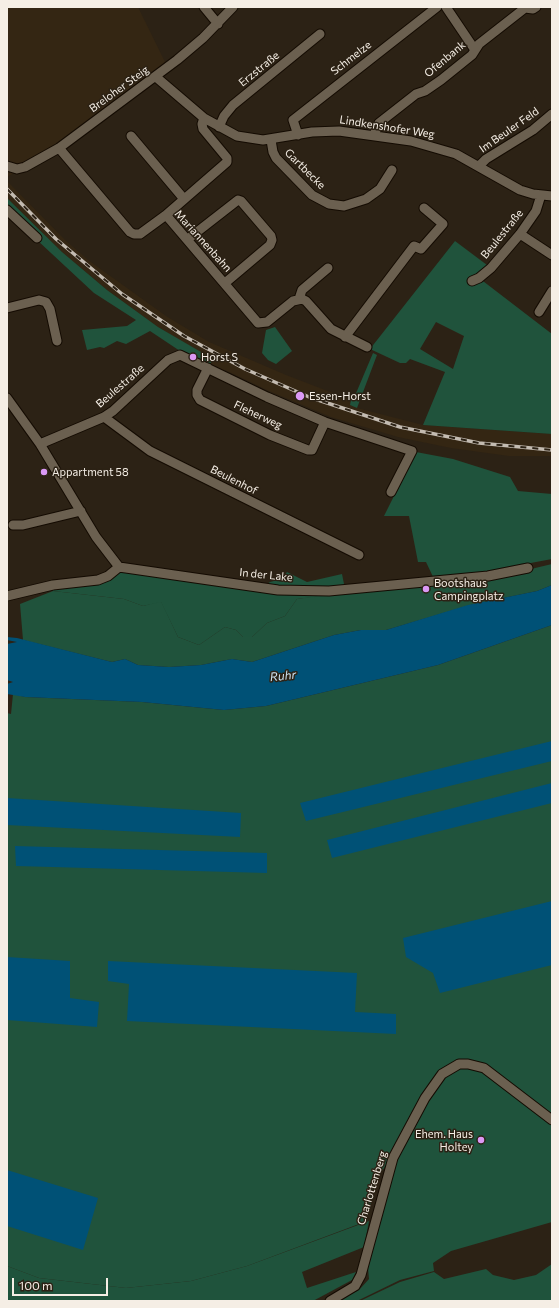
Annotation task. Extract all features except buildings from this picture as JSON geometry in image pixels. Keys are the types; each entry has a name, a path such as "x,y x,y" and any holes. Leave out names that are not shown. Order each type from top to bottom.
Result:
{"street":[{"path":"204,7 218,24"},
{"name":"Breloher Steig","path":"7,166 16,169 25,167 59,148 156,77 218,24 234,7"},
{"name":"Schmelze","path":"298,135 293,120 437,7"},
{"path":"446,7 475,50"},
{"name":"Ofenbank","path":"374,135 379,123 416,94 425,92 472,55 479,44 525,8 533,9 536,7"},
{"name":"Erzstraße","path":"219,127 224,116 233,105 320,34"},
{"name":"Lindkenshofer Weg","path":"156,77 204,118 230,133 246,138 271,140 330,130 374,135 438,147 456,154 479,166 508,185 520,190 552,196"},
{"name":"Im Beuler Feld","path":"479,166 533,130 552,114"},
{"path":"166,215 227,162 227,158 203,129 202,124 204,118"},
{"path":"131,136 184,199"},
{"name":"Gartbecke","path":"271,140 273,152 276,158 312,194 329,204 351,205 366,199 380,189 392,170"},
{"name":"Mariannenbahn","path":"59,148 134,234 142,233 166,215 188,239 255,320 261,324 269,321 293,301 299,299 302,290 328,268"},
{"name":"Beulestraße","path":"472,281 479,278 491,268 520,234 536,211 541,195"},
{"path":"188,239 238,200 241,201 262,225 271,236 271,243 225,283"},
{"path":"345,337 414,246 421,249 443,224 424,208"},
{"path":"7,210 37,238"},
{"path":"520,234 552,255"},
{"path":"539,312 552,291"},
{"path":"299,299 306,301 329,327 367,348"},
{"path":"7,308 39,300 46,302 50,309 56,341"},
{"name":"Beulestraße","path":"40,444 104,417 113,411 172,357 180,354 190,358"},
{"name":"Fleherweg","path":"190,358 266,397 325,422 412,451 391,492"},
{"name":"Fleherweg","path":"208,368 197,390 197,395 200,400 270,435 311,450 314,447 325,422"},
{"path":"7,398 40,444 116,569 108,576 98,580 53,585 7,596"},
{"name":"Beulenhof","path":"104,417 150,451 360,555"},
{"path":"13,524 23,525 81,511"},
{"name":"In der Lake","path":"116,569 278,590 329,591 488,576 528,568"},
{"name":"Charlottenberg","path":"330,1301 355,1286 361,1275 393,1158 425,1098 442,1074 459,1064 468,1064 484,1068 552,1120"}],"shaded area":[{"path":"7,7 138,7 166,64 155,76 23,168 7,177"},
{"path":"7,181 65,240 88,260 166,316 209,342 286,375 351,400 350,405 357,408 423,425 552,434 552,456 509,456 451,448 398,437 331,417 269,391 225,370 223,373 209,366 213,360 158,327 107,290 62,252 7,198"}],"green space":[{"path":"7,198 62,252 107,290 158,327 213,359 209,366 177,349 150,331 126,344 117,341 104,348 100,347 87,350 82,330 127,326 136,320 94,293 37,240 7,209"},
{"path":"455,241 491,268 479,278 552,334 552,434 423,425 445,372 410,359 406,363 400,363 370,349","holes":["436,322 464,336 453,369 420,349"]},
{"path":"275,327 292,351 276,364 268,360 262,353 266,330"},
{"path":"373,353 377,355 357,408 350,405 351,400 354,398"},
{"path":"416,452 453,459 510,477 518,491 552,494 552,559 435,581 426,562 418,562 409,516 384,516"},
{"path":"552,564 552,585 537,591 474,604 386,630 361,630 334,635 252,662 232,659 201,665 169,667 138,665 125,659 112,662 23,640 20,604 53,591 124,599 143,606 161,601 178,637 199,645 225,627 236,630 243,637 252,637 267,623 285,616 297,599 357,590 531,569"},
{"path":"114,571 262,587 270,582 282,579 287,572 307,582 342,574 345,589 357,590 358,596 323,596 297,599 285,616 267,623 252,637 243,637 236,630 225,627 199,645 178,637 161,602 143,606 124,599 53,591 53,586 98,581"},
{"path":"552,625 552,1118 391,1158 377,1178 367,1221 247,1266 191,1281 126,1288 39,1278 7,1266 7,713 11,714 13,694 25,697 142,702 224,710 266,706 438,665"},
{"path":"477,1067 552,1122 552,1222 451,1251 433,1263 434,1271 400,1280 357,1301 337,1301 359,1290 369,1279 368,1268 397,1158 428,1101 445,1075 454,1068"},
{"path":"369,1221 364,1247 302,1272 307,1288 356,1272 352,1280 313,1301 7,1301 7,1266 39,1278 126,1288 191,1281 247,1266"},
{"path":"552,1264 552,1301 360,1301 400,1282 434,1272 444,1279 486,1269 493,1275 514,1280 536,1275"}],"water":[{"name":"Ruhr","path":"552,585 552,625 438,665 266,706 224,710 142,702 25,697 7,694 7,684 13,682 7,680 7,644 17,642 7,640 7,637 17,638 112,662 125,659 138,665 169,667 201,665 232,659 252,662 334,635 361,630 386,630 468,605 537,591"},
{"path":"552,741 552,761 306,821 300,803"},
{"path":"552,783 552,803 332,858 327,840"},
{"path":"7,798 241,813 240,837 7,825"},
{"path":"15,846 267,853 267,873 16,866"},
{"path":"552,901 552,965 440,993 433,973 406,957 403,938"},
{"path":"7,957 70,961 70,998 99,1002 97,1027 7,1020"},
{"path":"108,961 357,973 355,1012 396,1014 396,1034 127,1021 129,984 108,981"},
{"path":"7,1170 98,1198 83,1250 7,1226"}],"railway":[{"path":"7,189 56,239 122,294 184,336 245,369 309,397 400,427 479,443 552,450"}],"place":[{"name":"Horst S","path":"193,357"},
{"name":"Essen-Horst","path":"300,396"},
{"name":"Appartment 58","path":"44,472"},
{"name":"Bootshaus Campingplatz","path":"426,589"},
{"name":"Ehem. Haus Holtey","path":"481,1140"}]}
